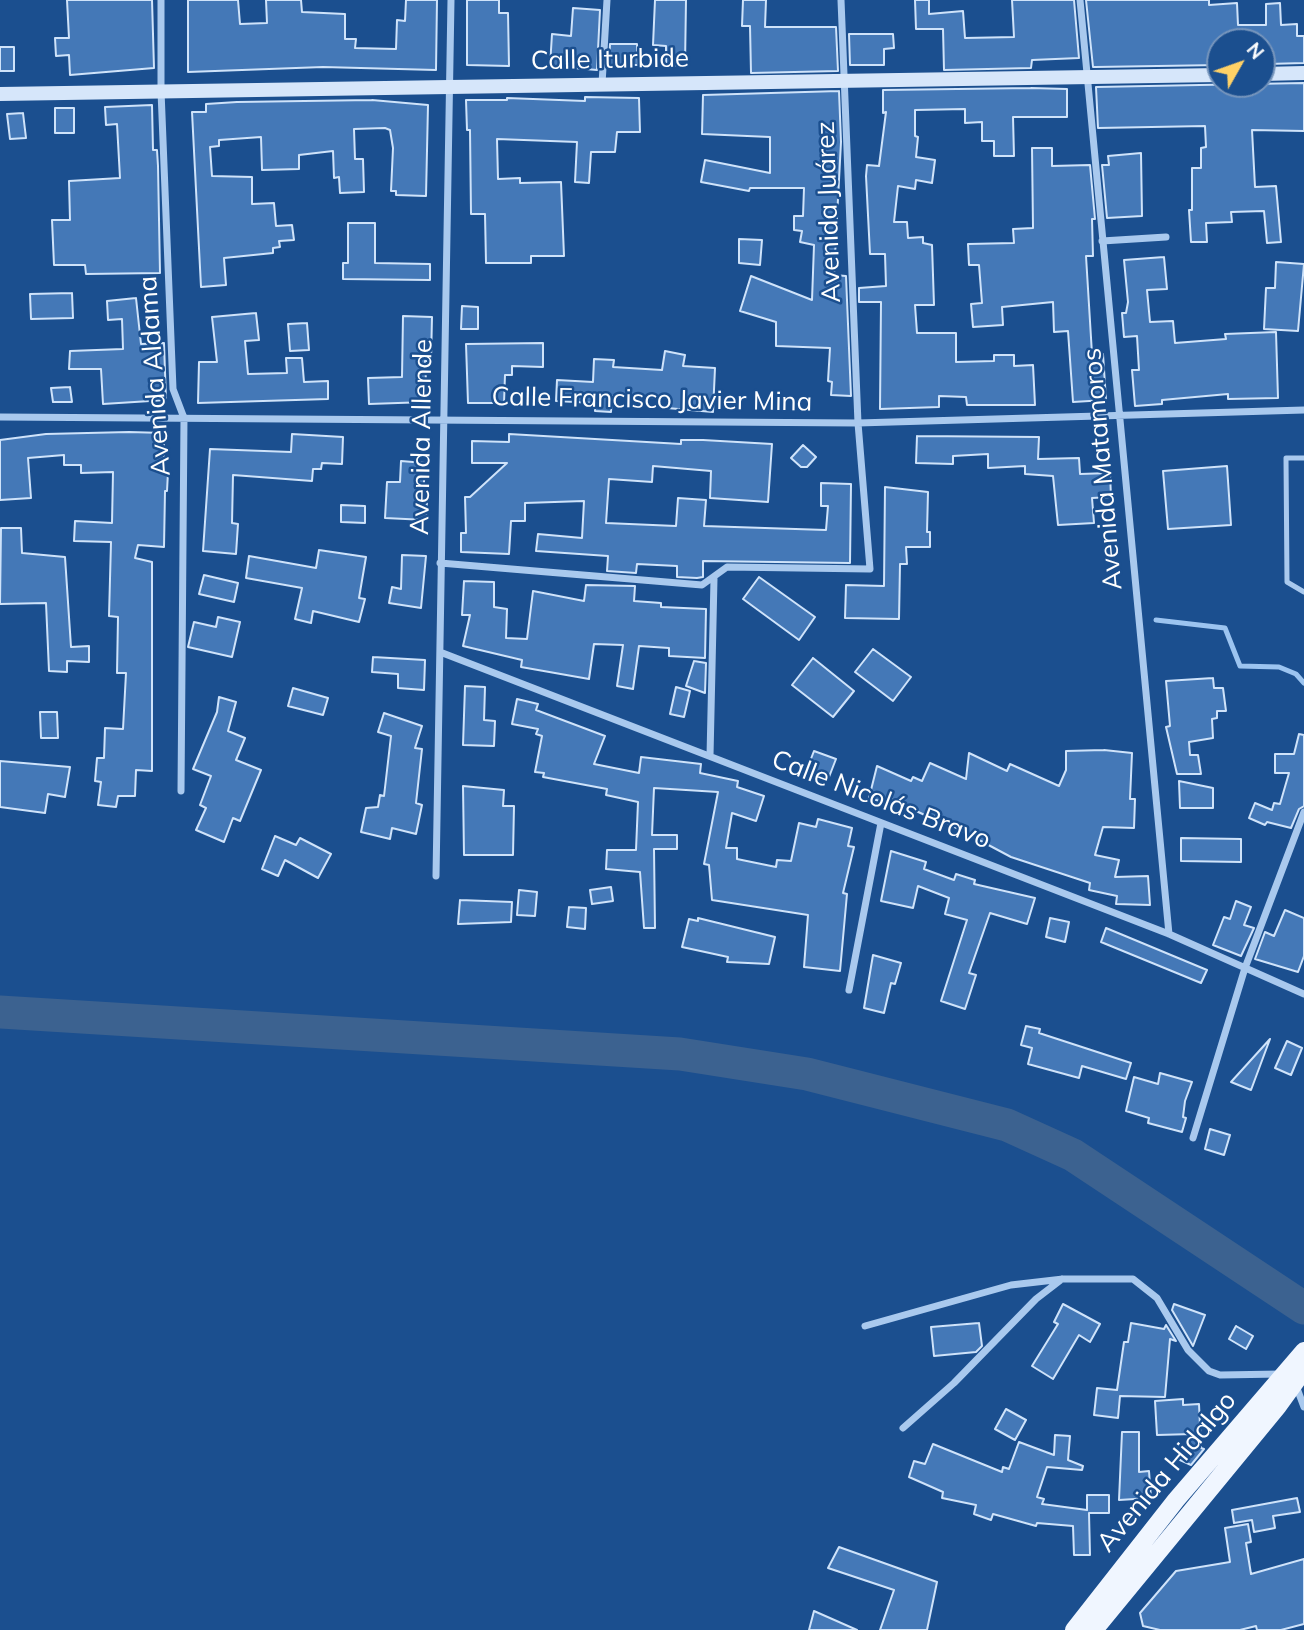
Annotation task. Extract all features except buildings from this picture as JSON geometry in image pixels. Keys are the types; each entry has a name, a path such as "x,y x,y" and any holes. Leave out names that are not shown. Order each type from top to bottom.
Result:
{"main road":[{"name":"Avenida Hidalgo","path":"1074,1630 1176,1500 1298,1366"},
{"name":"Avenida Hidalgo","path":"1094,1630 1278,1406 1298,1366"}],"street":[{"name":"Avenida Aldama","path":"162,0 161,91 173,389 184,418 181,791"},
{"name":"Avenida Allende","path":"436,876 451,0"},
{"path":"602,84 607,0"},
{"name":"Avenida Juárez","path":"714,579 727,568 870,569 858,423 841,0"},
{"name":"Avenida Matamoros","path":"1080,0 1169,934"},
{"path":"1276,74 1304,74"},
{"name":"Calle Iturbide","path":"0,94 1206,75"},
{"path":"1102,241 1166,237"},
{"name":"Calle Francisco Javier Mina","path":"0,417 858,423 1304,410"},
{"path":"440,563 702,585 714,579 710,757"},
{"name":"Calle Nicolás Bravo","path":"440,652 1169,934 1304,994"},
{"path":"1193,1138 1245,968 1304,812"},
{"path":"849,990 881,823"},
{"path":"903,1428 954,1383 1036,1298 1063,1279"},
{"path":"865,1325 1011,1285 1063,1279 1133,1279 1157,1298 1188,1350 1209,1371 1220,1376 1298,1366 1304,1407"}],"lane":[{"path":"1304,458 1286,458 1287,582 1304,592"}],"waterway":[{"path":"1156,620 1225,628 1240,666 1279,667 1296,674 1304,683"},
{"path":"0,1012 680,1054 807,1074 1007,1125 1073,1155 1304,1308"}]}
